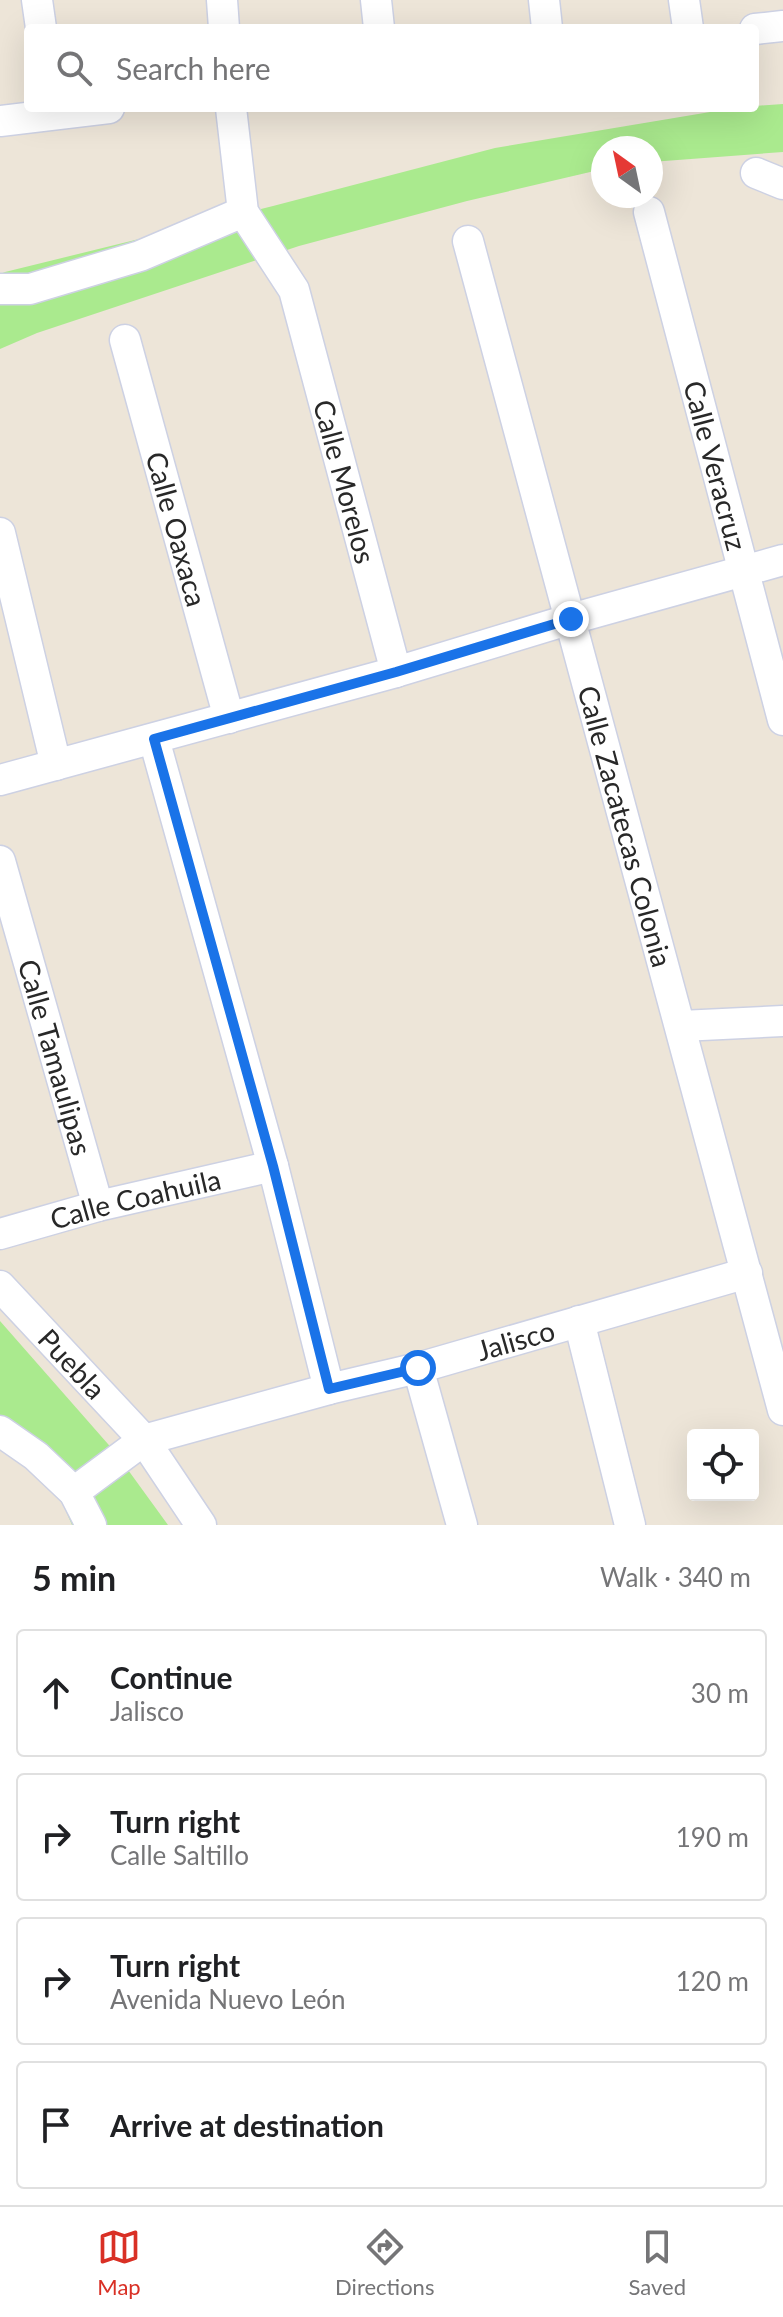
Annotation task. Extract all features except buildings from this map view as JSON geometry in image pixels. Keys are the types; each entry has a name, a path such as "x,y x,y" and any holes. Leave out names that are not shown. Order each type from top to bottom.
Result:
{"street":[{"path":"37,0 40,24"},
{"path":"222,0 224,24"},
{"path":"376,0 379,24"},
{"path":"544,0 547,24"},
{"path":"684,0 687,24"},
{"path":"759,29 783,26"},
{"path":"0,121 48,112"},
{"path":"0,289 30,289 140,256 243,212 231,112"},
{"name":"Calle Morelos","path":"243,212 294,290 396,672"},
{"name":"Calle Veracruz","path":"649,212 783,720"},
{"name":"Calle Zacatecas Colonia","path":"468,241 783,1410"},
{"name":"Calle Oaxaca","path":"125,340 229,718"},
{"path":"0,533 56,765"},
{"path":"0,780 396,672 783,560"},
{"path":"154,739 273,1166 329,1389"},
{"name":"Calle Tamaulipas","path":"0,861 98,1206"},
{"path":"681,1026 783,1021"},
{"name":"Calle Coahuila","path":"0,1234 98,1206 273,1166"},
{"name":"Jalisco","path":"144,1440 418,1368 747,1273"},
{"name":"Puebla","path":"0,1286 144,1440 201,1525"},
{"path":"579,1321 630,1525"},
{"path":"418,1368 462,1525"},
{"path":"0,1431 36,1456 74,1492 91,1525"},
{"path":"74,1492 144,1440"}],"green space":[{"path":"783,104 783,152 663,161 663,136 591,136 591,172 299,246 37,333 0,349 0,274 5,272 495,148 710,112 759,112 759,106"},
{"path":"0,1321 115,1452 168,1525 72,1525 61,1500 0,1425"}],"route":[{"path":"418,1368 329,1389 273,1166 154,739 396,672 571,619"}]}
